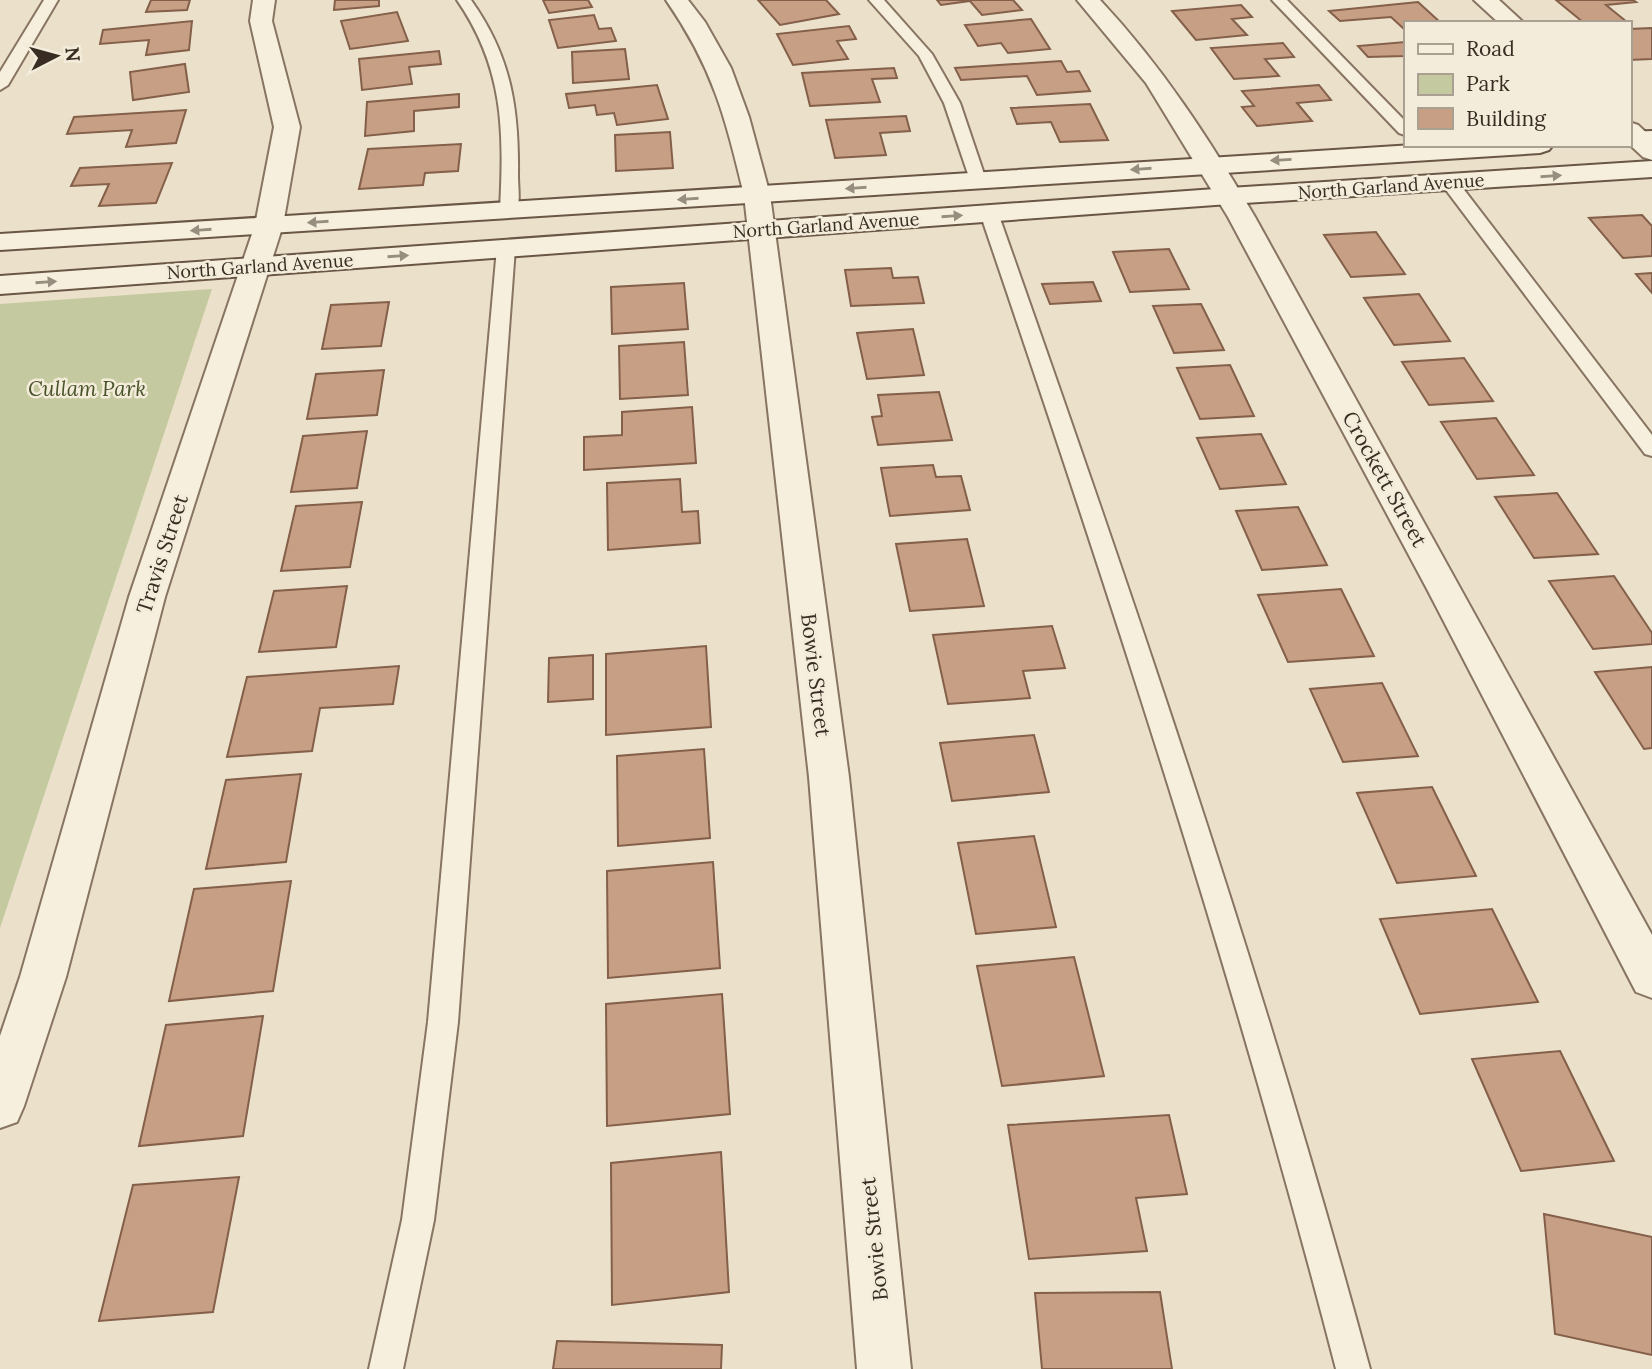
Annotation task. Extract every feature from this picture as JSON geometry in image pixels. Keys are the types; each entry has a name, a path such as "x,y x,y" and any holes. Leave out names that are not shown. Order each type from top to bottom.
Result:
{"street":[{"name":"Travis Street","path":"0,1106 43,977 147,597 269,226 287,127 261,21 264,0"},
{"name":"Bowie Street","path":"677,0 710,47 726,80 737,112 759,212 829,777 886,1355 884,1369"},
{"name":"Crockett Street","path":"1088,0 1121,33 1229,196 1437,572 1652,978"},
{"path":"1485,0 1511,21"},
{"name":"North Garland Avenue","path":"0,285 506,248 978,180 1481,147"},
{"name":"North Garland Avenue","path":"0,242 509,211 989,213 1652,169"}],"lane":[{"path":"0,85 51,0"},
{"path":"464,0 490,39 505,84 512,134 509,211"},
{"path":"876,0 925,54 952,103 978,180"},
{"path":"1279,0 1404,129"},
{"path":"1449,182 1652,449"},
{"path":"989,213 1230,932 1292,1142 1353,1369"},
{"path":"386,1369 418,1220 443,1022 506,248"}],"green space":[{"name":"Cullam Park","path":"212,289 0,928 0,304"}],"building":[{"path":"151,0 190,0 187,10 146,12"},
{"path":"335,0 379,0 379,6 334,10"},
{"path":"543,0 588,0 592,7 549,13"},
{"path":"758,0 826,0 839,14 780,25"},
{"path":"937,0 1013,0 1022,10 982,15 970,1 941,5"},
{"path":"1556,0 1636,2 1606,5 1626,21 1582,21"},
{"path":"1418,2 1439,21 1404,21 1404,29 1391,17 1340,21 1329,11"},
{"path":"1241,5 1252,17 1232,19 1247,35 1196,40 1172,11"},
{"path":"397,12 408,41 350,49 341,21"},
{"path":"594,15 599,29 611,28 616,41 558,48 549,20"},
{"path":"1031,19 1050,49 1008,53 1001,43 978,46 965,25"},
{"path":"192,21 189,50 146,55 149,40 100,44 103,30"},
{"path":"849,26 856,39 837,41 848,59 793,65 777,34"},
{"path":"1652,28 1652,59 1631,60 1631,29"},
{"path":"1404,42 1404,56 1368,57 1358,46"},
{"path":"1283,43 1294,57 1265,59 1279,76 1234,79 1211,48"},
{"path":"625,49 629,79 573,83 572,52"},
{"path":"439,51 441,64 409,67 412,84 362,90 359,59"},
{"path":"1061,61 1067,72 1079,71 1090,91 1037,95 1027,76 961,80 955,68"},
{"path":"185,64 189,92 133,100 130,72"},
{"path":"894,68 897,78 872,79 880,102 810,106 802,73"},
{"path":"657,85 668,119 617,125 614,113 597,115 595,105 569,108 566,94"},
{"path":"1319,85 1331,100 1297,103 1312,121 1257,126 1242,107 1254,106 1242,91"},
{"path":"459,94 459,107 414,111 414,131 365,136 367,102"},
{"path":"1090,104 1108,140 1060,142 1051,122 1017,124 1011,108"},
{"path":"186,110 176,143 126,147 132,130 67,134 74,117"},
{"path":"906,116 910,131 880,133 886,155 835,158 826,120"},
{"path":"670,132 673,168 616,171 615,135"},
{"path":"461,144 458,171 425,173 423,185 359,189 368,149"},
{"path":"172,163 156,203 99,206 109,184 71,186 80,168"},
{"path":"1642,215 1652,226 1652,256 1623,258 1589,218"},
{"path":"1376,232 1405,274 1351,277 1324,235"},
{"path":"1169,249 1189,289 1130,292 1113,252"},
{"path":"891,268 893,278 918,277 924,303 851,306 845,270"},
{"path":"1652,273 1652,293 1636,274"},
{"path":"1093,282 1101,301 1050,304 1042,284"},
{"path":"684,283 688,329 612,334 611,287"},
{"path":"1419,294 1450,341 1394,345 1364,298"},
{"path":"389,302 381,346 322,349 331,305"},
{"path":"1201,304 1224,350 1174,353 1153,306"},
{"path":"913,329 924,375 867,379 857,333"},
{"path":"684,342 688,395 620,399 619,346"},
{"path":"1464,358 1493,401 1429,405 1402,362"},
{"path":"1230,365 1254,416 1200,419 1177,368"},
{"path":"384,370 377,415 307,419 316,374"},
{"path":"939,392 952,440 878,445 872,417 882,416 878,395"},
{"path":"692,407 696,463 584,470 584,437 622,435 622,412"},
{"path":"1496,418 1534,475 1477,479 1441,422"},
{"path":"367,431 357,488 291,492 303,436"},
{"path":"1261,434 1286,484 1220,489 1197,438"},
{"path":"933,465 936,477 961,476 970,510 890,516 881,468"},
{"path":"680,479 682,512 698,511 700,543 608,550 607,483"},
{"path":"1557,493 1598,554 1534,558 1495,497"},
{"path":"362,502 350,567 281,571 296,506"},
{"path":"1298,507 1327,565 1262,570 1236,511"},
{"path":"967,539 984,606 910,611 896,544"},
{"path":"1614,576 1652,633 1652,644 1593,649 1549,581"},
{"path":"347,586 336,647 259,652 274,591"},
{"path":"1341,589 1374,656 1288,662 1258,595"},
{"path":"1052,626 1065,668 1023,671 1030,698 948,704 933,635"},
{"path":"706,646 711,727 606,735 606,654"},
{"path":"593,655 593,699 548,702 549,658"},
{"path":"399,666 393,704 320,708 312,751 227,757 247,677"},
{"path":"1652,667 1652,748 1644,749 1595,672"},
{"path":"1382,683 1418,756 1343,762 1310,689"},
{"path":"1034,735 1049,792 952,801 940,743"},
{"path":"704,749 710,838 618,846 617,756"},
{"path":"301,774 286,862 206,869 226,780"},
{"path":"1432,787 1476,876 1397,883 1357,793"},
{"path":"1034,836 1056,927 976,934 958,843"},
{"path":"713,862 720,968 608,978 607,871"},
{"path":"291,881 273,991 169,1001 194,889"},
{"path":"1492,909 1538,1002 1420,1014 1380,919"},
{"path":"1074,957 1104,1076 1002,1086 977,966"},
{"path":"722,994 730,1114 607,1126 606,1004"},
{"path":"263,1016 243,1136 139,1146 166,1025"},
{"path":"1560,1051 1614,1161 1521,1171 1472,1059"},
{"path":"1169,1115 1187,1194 1136,1198 1147,1251 1029,1259 1008,1125"},
{"path":"721,1152 729,1292 612,1305 611,1163"},
{"path":"239,1177 213,1312 99,1321 133,1185"},
{"path":"1544,1214 1652,1237 1652,1355 1555,1334"},
{"path":"1160,1292 1172,1369 1042,1369 1035,1293"},
{"path":"557,1341 722,1345 721,1369 553,1369"}]}
